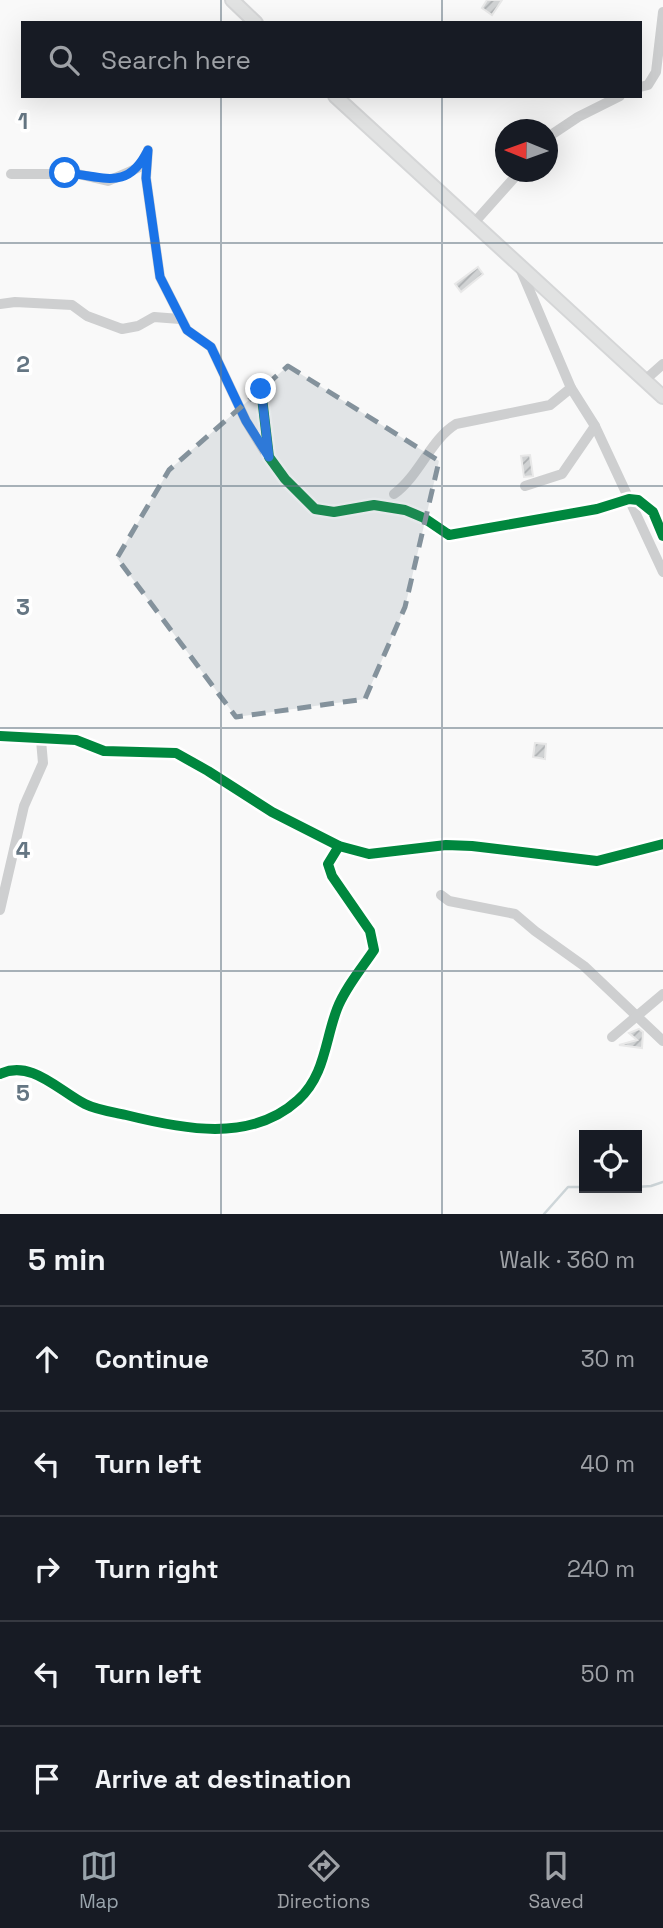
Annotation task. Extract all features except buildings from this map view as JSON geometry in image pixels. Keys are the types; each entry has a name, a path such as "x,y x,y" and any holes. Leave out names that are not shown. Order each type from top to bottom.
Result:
{"main road":[{"path":"232,0 254,21"},
{"path":"336,98 663,397"}],"street":[{"path":"642,86 648,85 656,72 663,12"},
{"path":"558,130 617,98"},
{"path":"11,174 78,174 108,181 140,167 148,150 146,178 160,277 187,330 211,347 246,421 269,457 285,480 315,509 334,512 373,505 405,510 424,518 449,535 561,517 629,499 638,500 653,512 663,536"},
{"path":"473,224 511,182"},
{"path":"520,267 571,388 595,426 663,572"},
{"path":"0,304 15,302 72,305 87,316 122,329 138,326 154,317 180,319"},
{"path":"645,380 663,364"},
{"path":"394,494 420,468 443,432 456,424 550,405 571,388"},
{"path":"261,389 269,457"},
{"path":"525,486 562,474 595,426"},
{"path":"0,736 76,740 104,751 176,753 272,812 340,846 369,853 446,845 597,861 663,844"},
{"path":"0,910 24,806 43,763 41,740"},
{"path":"0,1074 10,1069 40,1075 87,1105 175,1127 229,1129 270,1119 299,1100 320,1071 338,1007 374,950 370,931 332,876 328,864 340,846"},
{"path":"442,895 449,901 515,914 584,966 663,1041"},
{"path":"612,1037 663,994"}],"highlighted area":[{"path":"288,366 439,461 405,607 365,699 236,717 117,558 169,470"}],"waterway":[{"path":"642,1187 663,1182"},
{"path":"544,1214 568,1187 579,1187"}],"cycle path":[{"path":"261,389 269,457 285,479 315,509 334,512 374,505 405,510 424,518 449,535 597,509 629,499 638,500 653,512 663,536"},
{"path":"0,736 76,740 104,751 176,753 272,812 339,846 369,854 446,845 597,861 663,844"},
{"path":"0,1074 11,1070 34,1073 90,1106 170,1125 215,1129 238,1127 279,1114 298,1100 314,1080 340,1001 374,950 370,931 332,876 328,864 339,846"}],"route":[{"path":"65,173 108,181 140,167 148,150 146,178 160,277 187,330 211,347 246,421 269,457 261,389"}]}
